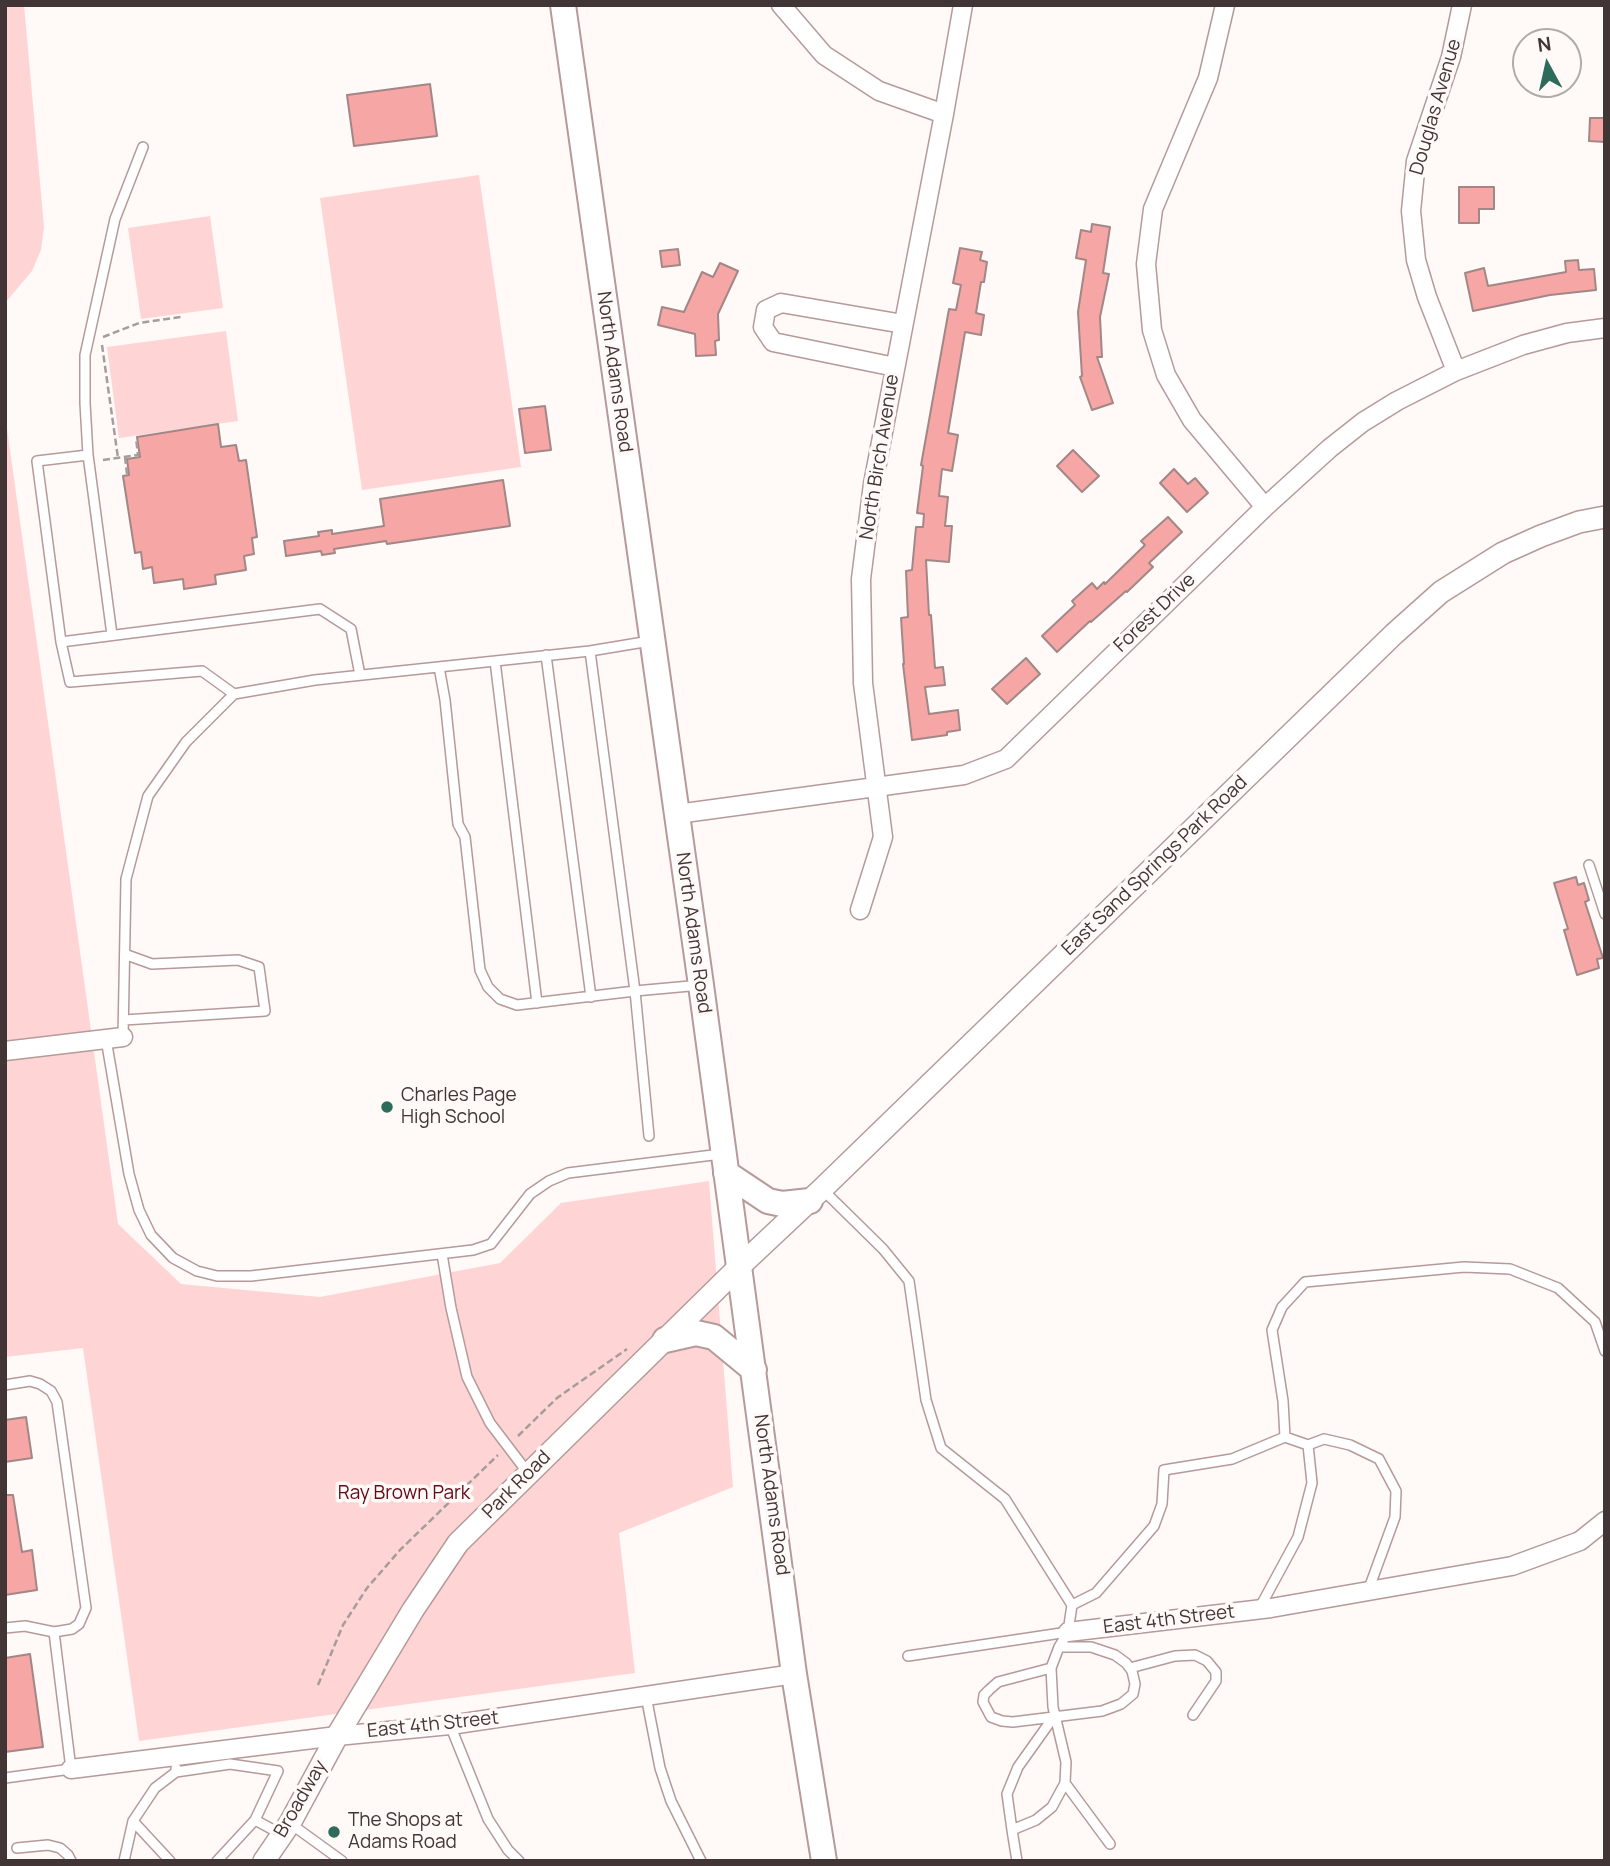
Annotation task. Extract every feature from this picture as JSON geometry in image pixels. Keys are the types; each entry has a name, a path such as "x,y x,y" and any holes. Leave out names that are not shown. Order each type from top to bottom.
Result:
{"main road":[{"name":"North Adams Road","path":"563,5 701,985 794,1674 824,1861"},
{"path":"724,1164 768,1201 782,1204 816,1195"},
{"path":"665,1340 696,1333 714,1337 754,1370"}],"street":[{"path":"781,5 824,55 879,92 944,114"},
{"name":"North Birch Avenue","path":"860,910 883,837 863,683 861,579 873,484 963,5"},
{"path":"1226,5 1208,78 1153,209 1146,264 1153,330 1167,374 1192,420 1265,507"},
{"name":"Douglas Avenue","path":"1456,371 1427,297 1416,260 1411,211 1416,161 1451,57 1462,5"},
{"path":"895,367 773,342 763,327 766,310 781,303 903,324"},
{"name":"Forest Drive","path":"677,814 964,775 1006,759 1265,507 1363,422 1456,371 1523,345 1567,333 1605,328"},
{"name":"East Sand Springs Park Road","path":"739,1267 1394,634 1441,592 1474,569 1541,536 1605,517"},
{"path":"5,1051 118,1032"},
{"name":"Park Road","path":"337,1736 413,1610 458,1543 739,1267"},
{"name":"East 4th Street","path":"1063,1640 1265,1609 1512,1566 1580,1541 1605,1521"},
{"name":"East 4th Street","path":"71,1769 175,1763 337,1736 450,1726 794,1674"},
{"name":"Broadway","path":"264,1861 286,1829 337,1736"}],"lane":[{"path":"112,635 89,458 85,355 115,219 143,147"},
{"path":"89,458 37,461 61,642 70,682 202,671 234,694"},
{"path":"61,642 320,609 351,629 360,675"},
{"path":"652,641 590,651 314,680 234,694 186,742 148,796 126,880 127,955 118,1032 129,1174 139,1210 151,1235 173,1258 197,1271 217,1276 251,1276 442,1254 491,1244 530,1194 549,1181 568,1173 724,1164"},
{"path":"590,651 635,991 649,1136"},
{"path":"546,655 591,997"},
{"path":"495,661 537,1003"},
{"path":"439,667 458,824 465,837 480,970 488,988 500,999 517,1005 701,985"},
{"path":"1589,865 1605,914"},
{"path":"118,1032 265,1011 260,967 239,960 152,964 127,955"},
{"path":"816,1195 883,1249 909,1281 926,1401 941,1448 1005,1499 1072,1605 1063,1640 1051,1668 1055,1715 1066,1762 1065,1783 1052,1807 1036,1820 1012,1830"},
{"path":"442,1254 455,1331 467,1377 490,1423 528,1474"},
{"path":"1285,1437 1283,1401 1272,1330 1282,1307 1305,1282 1464,1266 1510,1269 1558,1288 1595,1322 1605,1351"},
{"path":"5,1385 30,1381 40,1384 51,1391 57,1402 86,1608 84,1618 72,1629 54,1632 25,1626 5,1628"},
{"path":"1072,1605 1096,1593 1154,1525 1162,1504 1164,1470 1232,1459 1285,1437 1308,1445 1324,1439 1350,1445 1379,1459 1396,1491 1395,1517 1368,1591"},
{"path":"1265,1609 1298,1537 1312,1483 1308,1445"},
{"path":"5,1778 71,1769 54,1632"},
{"path":"908,1656 1063,1640 1115,1654 1130,1668 1135,1684 1133,1694 1121,1704 1102,1711 1002,1721 990,1717 983,1702 984,1695 999,1682 1051,1668"},
{"path":"1130,1668 1175,1656 1195,1655 1207,1661 1216,1672 1216,1681 1193,1715"},
{"path":"646,1696 660,1768 671,1801 701,1861"},
{"path":"1017,1861 1007,1794 1018,1767 1055,1715"},
{"path":"450,1726 488,1819 508,1850 519,1861"},
{"path":"124,1861 133,1821 175,1763 230,1764 278,1771 255,1820 217,1861"},
{"path":"1065,1783 1110,1844"},
{"path":"255,1820 286,1829 342,1861"},
{"path":"133,1821 170,1861"},
{"path":"16,1848 48,1845 60,1848 71,1861"}],"path":[{"path":"118,458 101,338 139,323 181,317 181,314"},
{"path":"89,458 138,455 136,438"},
{"path":"125,457 127,474"},
{"path":"318,1685 343,1625 366,1588 394,1556 557,1398 630,1347"}],"green space":[{"path":"5,5 24,5 44,227 41,250 32,271 5,303"},
{"path":"479,175 521,467 362,490 320,198"},
{"path":"210,216 223,308 141,319 128,228"},
{"path":"226,331 238,421 119,438 107,347"},
{"name":"Ray Brown Park","path":"5,414 118,1224 181,1284 320,1297 500,1263 561,1203 709,1181 733,1487 619,1533 635,1673 139,1741 83,1348 5,1357"}],"building":[{"path":"430,84 437,136 354,146 347,95"},
{"path":"1590,118 1605,118 1605,142 1589,141"},
{"path":"1459,187 1494,187 1494,209 1479,209 1479,223 1459,223"},
{"path":"1092,224 1110,227 1103,273 1109,274 1100,317 1102,357 1097,357 1113,403 1092,410 1080,377 1078,312 1086,260 1076,258 1081,230 1091,232"},
{"path":"960,248 982,252 980,260 987,262 976,313 984,315 981,335 965,332 948,433 958,435 952,471 942,469 939,496 948,497 945,526 952,526 949,562 926,560 935,668 943,667 945,685 925,687 929,714 958,710 960,730 947,732 947,735 912,740 903,664 901,618 908,617 906,571 912,570 916,527 923,527 924,514 917,513 921,465 949,309 956,310 961,285 953,283"},
{"path":"678,249 680,265 662,267 660,251"},
{"path":"1578,260 1579,270 1594,269 1596,290 1550,295 1473,311 1465,273 1484,268 1488,286 1566,272 1565,261"},
{"path":"720,263 738,271 718,314 719,340 715,341 716,355 696,356 695,334 658,325 662,307 684,312 702,272 713,277"},
{"path":"545,406 551,450 525,453 519,409"},
{"path":"218,424 221,447 236,445 239,461 246,460 257,537 252,538 254,554 244,556 246,570 215,575 216,584 184,589 183,579 154,583 152,567 143,569 141,552 135,553 123,476 129,475 127,459 140,457 137,437"},
{"path":"1073,450 1099,476 1082,492 1057,466"},
{"path":"1174,469 1188,484 1195,478 1208,493 1187,512 1160,483"},
{"path":"503,480 510,526 334,549 335,553 322,555 321,551 286,556 284,541 319,536 318,532 332,530 332,534 384,526 380,499"},
{"path":"1168,517 1182,532 1149,563 1153,567 1127,592 1057,652 1042,636 1075,605 1072,601 1092,583 1097,589 1104,582 1105,584 1145,545 1141,541"},
{"path":"1026,658 1040,674 1007,704 992,689"},
{"path":"1576,877 1578,885 1584,883 1589,900 1585,902 1603,958 1597,959 1599,968 1577,975 1564,930 1568,929 1554,883"},
{"path":"26,1417 32,1458 5,1462 5,1420"},
{"path":"5,1495 13,1495 22,1552 32,1550 37,1590 5,1595"},
{"path":"30,1654 43,1747 5,1752 5,1658"}],"place":[{"name":"Charles Page High School","path":"387,1107"},
{"name":"The Shops at Adams Road","path":"334,1832"}]}
